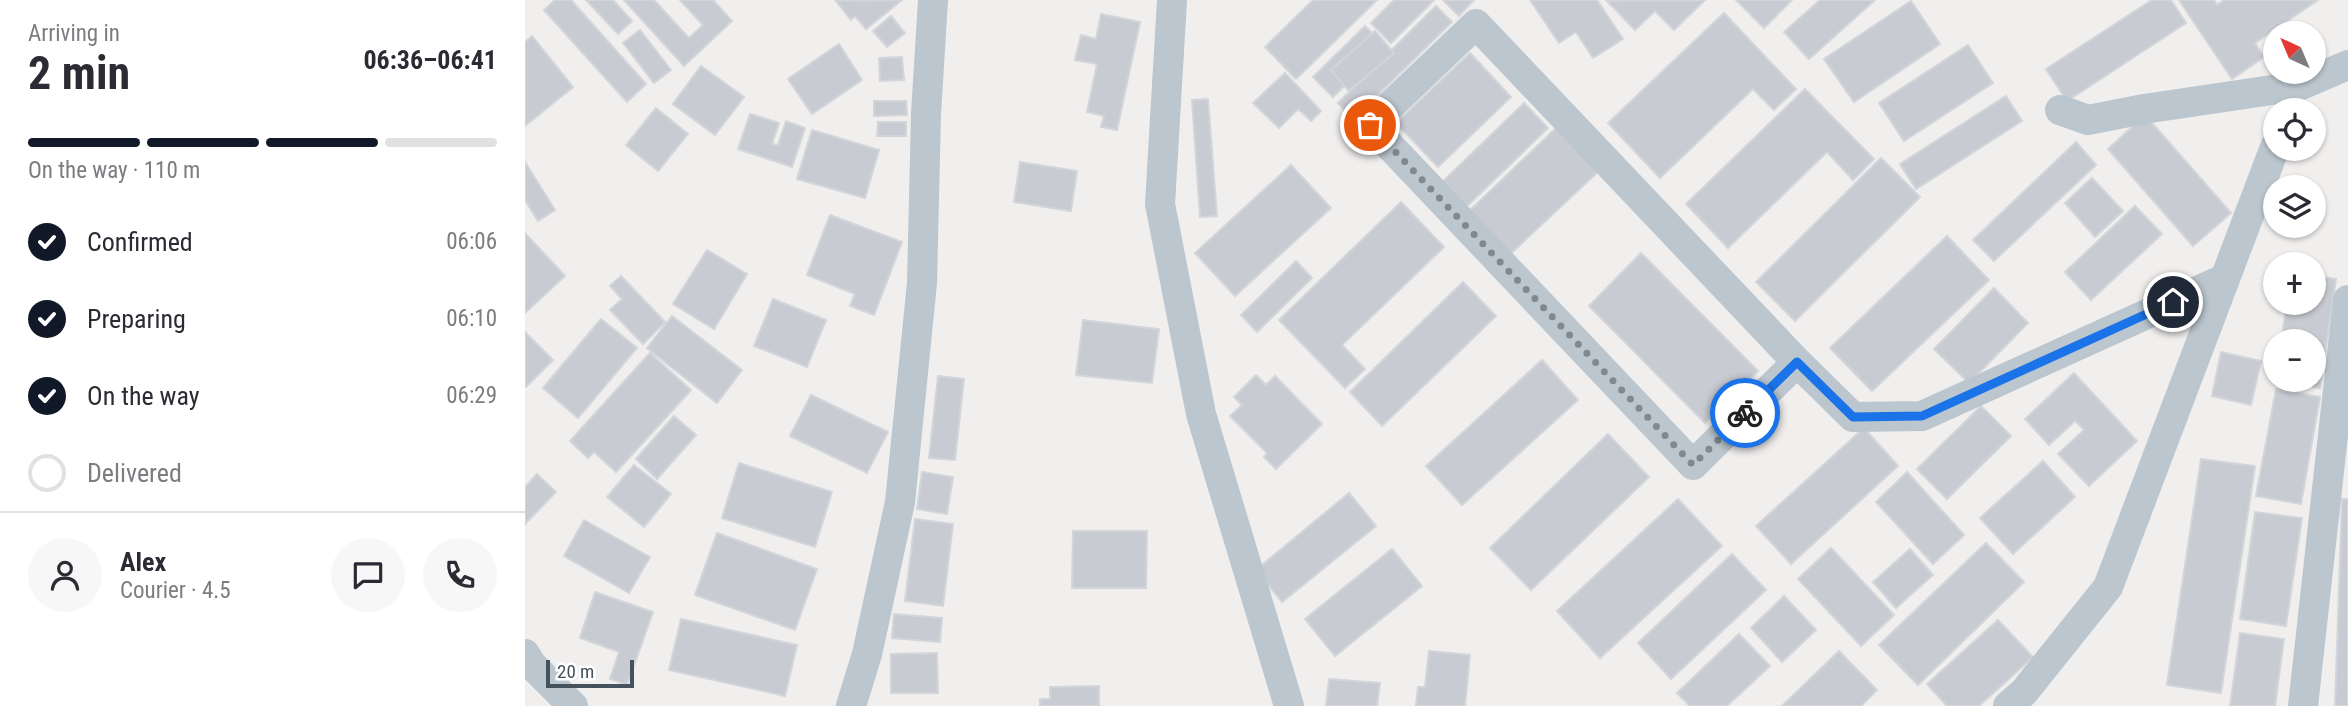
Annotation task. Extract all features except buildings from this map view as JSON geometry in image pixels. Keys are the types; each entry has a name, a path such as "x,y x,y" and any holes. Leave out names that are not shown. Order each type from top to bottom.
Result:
{"street":[{"path":"851,706 867,654 900,502 922,283 926,114 933,0"},
{"path":"1172,0 1160,204 1201,414 1289,706"},
{"path":"1797,362 1693,465 1370,125 1476,24 1797,362 1853,417 1922,416 2224,279"},
{"path":"2294,98 2348,65"},
{"path":"2060,110 2088,120 2144,109 2263,100"},
{"path":"2008,706 2024,692 2108,587 2270,161"},
{"path":"2303,706 2348,300"},
{"path":"525,654 532,665 573,706"}],"way so far":[{"path":"1370,125 1693,465 1745,413"}],"route":[{"path":"1745,413 1797,362 1853,417 1922,416 2173,302"}]}
